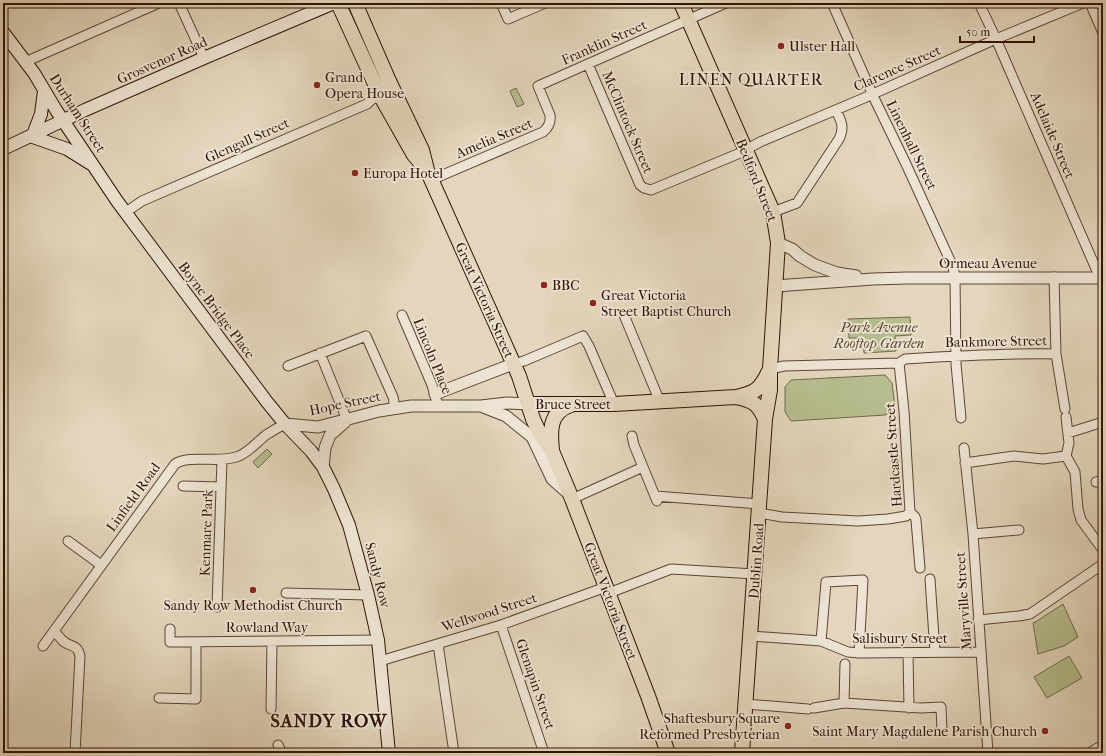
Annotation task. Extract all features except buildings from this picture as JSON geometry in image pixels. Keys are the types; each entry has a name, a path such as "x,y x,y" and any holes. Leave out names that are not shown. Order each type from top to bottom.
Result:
{"main road":[{"name":"Grosvenor Road","path":"3,149 204,58 334,3"},
{"name":"Great Victoria Street","path":"338,3 380,95 414,155 429,175"},
{"name":"Great Victoria Street","path":"355,3 389,81 422,150 429,175 514,364 533,419 539,432 552,451 608,590 668,753"},
{"name":"Bedford Street","path":"681,3 746,149 776,222 778,242 770,369"},
{"name":"Durham Street","path":"3,32 34,73 63,121 126,212"},
{"path":"44,91 41,114 31,136 67,149 94,166"},
{"name":"Boyne Bridge Place","path":"126,212 285,424"},
{"name":"Bruce Street","path":"529,404 614,404 736,397 757,390 763,383 770,369"},
{"name":"Dublin Road","path":"742,753 759,508 766,420 770,396 770,369"},
{"name":"Bruce Street","path":"736,397 746,399 755,404 762,412 766,420"},
{"name":"Great Victoria Street","path":"552,451 550,436 553,421 559,411 572,405"},
{"name":"Sandy Row","path":"285,424 311,451 323,467 349,524 368,595 378,640 389,753"}],"street":[{"path":"25,62 159,3"},
{"path":"179,3 204,58"},
{"path":"501,3 508,19 545,3"},
{"name":"Franklin Street","path":"538,86 726,3"},
{"name":"Linenhall Street","path":"832,3 872,94 953,267 955,278"},
{"name":"Adelaide Street","path":"979,3 1102,278"},
{"name":"Clarence Street","path":"644,188 651,190 996,39 1083,3"},
{"path":"1090,3 1103,33"},
{"name":"McClintock Street","path":"588,64 640,185 644,188"},
{"name":"Amelia Street","path":"429,175 544,132 547,129 550,115 538,86"},
{"name":"Glengall Street","path":"126,212 142,201 367,104 380,95"},
{"path":"773,212 797,204 839,139 842,133 842,126 836,110"},
{"name":"Ormeau Avenue","path":"778,242 815,265 837,273 873,279"},
{"path":"1054,277 1056,354 1069,443 1066,456 1075,472 1078,509 1081,520 1103,550"},
{"name":"Ormeau Avenue","path":"775,286 873,279 1054,277 1102,278"},
{"path":"955,278 956,356 961,418"},
{"path":"624,315 660,402"},
{"name":"Lincoln Place","path":"402,316 435,394 438,406"},
{"path":"288,366 366,336 393,397 395,408"},
{"path":"435,394 524,361 584,336 590,346 614,404"},
{"path":"320,353 346,420 330,435 325,448 323,467"},
{"name":"Bankmore Street","path":"770,369 784,366 899,362 905,359 1011,353 1056,354"},
{"name":"Hardcastle Street","path":"899,362 904,411 910,512 916,520 920,568"},
{"name":"Bruce Street","path":"411,406 481,406 507,403 529,404"},
{"name":"Hope Street","path":"285,424 318,427 395,408 411,406"},
{"path":"481,406 506,416 532,436 552,479 571,497 643,467"},
{"path":"1068,433 1103,422"},
{"name":"Linfield Road","path":"42,646 175,464 186,460 222,460 240,456 266,435 285,424"},
{"path":"632,436 656,499 759,508 782,517 858,521 906,516 910,512"},
{"name":"Maryville Street","path":"964,448 973,534 988,753"},
{"path":"965,463 1014,456 1043,459 1066,456"},
{"name":"Kenmare Park","path":"217,607 222,460"},
{"path":"183,486 221,487"},
{"path":"973,534 1019,530"},
{"path":"68,541 101,565"},
{"path":"978,620 1030,614 1103,564"},
{"name":"Wellwood Street","path":"380,661 501,625 671,569 755,574"},
{"path":"930,579 935,652"},
{"path":"821,641 826,582 864,580 859,653"},
{"path":"286,594 368,595"},
{"name":"Glenapin Street","path":"501,625 544,753"},
{"name":"Rowland Way","path":"170,629 170,642 378,640"},
{"path":"54,631 65,643 76,647 80,656 75,753"},
{"name":"Salisbury Street","path":"750,636 821,641 848,652 859,653 981,652"},
{"path":"271,709 272,641"},
{"path":"159,698 196,699 196,642"},
{"path":"438,644 454,753"},
{"path":"908,652 909,708"},
{"path":"844,703 845,664"},
{"path":"745,704 811,709 844,703 909,708 941,707 942,731"},
{"path":"1091,753 1103,746"}],"green space":[{"path":"516,88 524,104 517,107 510,91"},
{"name":"Park Avenue Rooftop Garden","path":"910,317 911,335 895,336 896,351 864,353 863,338 849,338 848,319"},
{"path":"885,375 892,383 895,407 891,412 885,415 791,421 785,412 785,387 791,380"},
{"path":"267,449 272,454 258,468 253,462"},
{"path":"1063,604 1078,637 1064,646 1038,654 1033,623"},
{"path":"1069,656 1082,678 1047,698 1034,677"}],"place":[{"name":"Ulster Hall","path":"781,46"},
{"name":"Grand Opera House","path":"317,85"},
{"name":"Europa Hotel","path":"355,173"},
{"name":"BBC","path":"544,285"},
{"name":"Great Victoria Street Baptist Church","path":"593,303"},
{"name":"Sandy Row Methodist Church","path":"253,590"},
{"name":"Shaftesbury Square Reformed Presbyterian","path":"788,726"},
{"name":"Saint Mary Magdalene Parish Church","path":"1045,731"}],"district":[{"name":"LINEN QUARTER","path":"751,79"},
{"name":"SANDY ROW","path":"329,721"}]}
